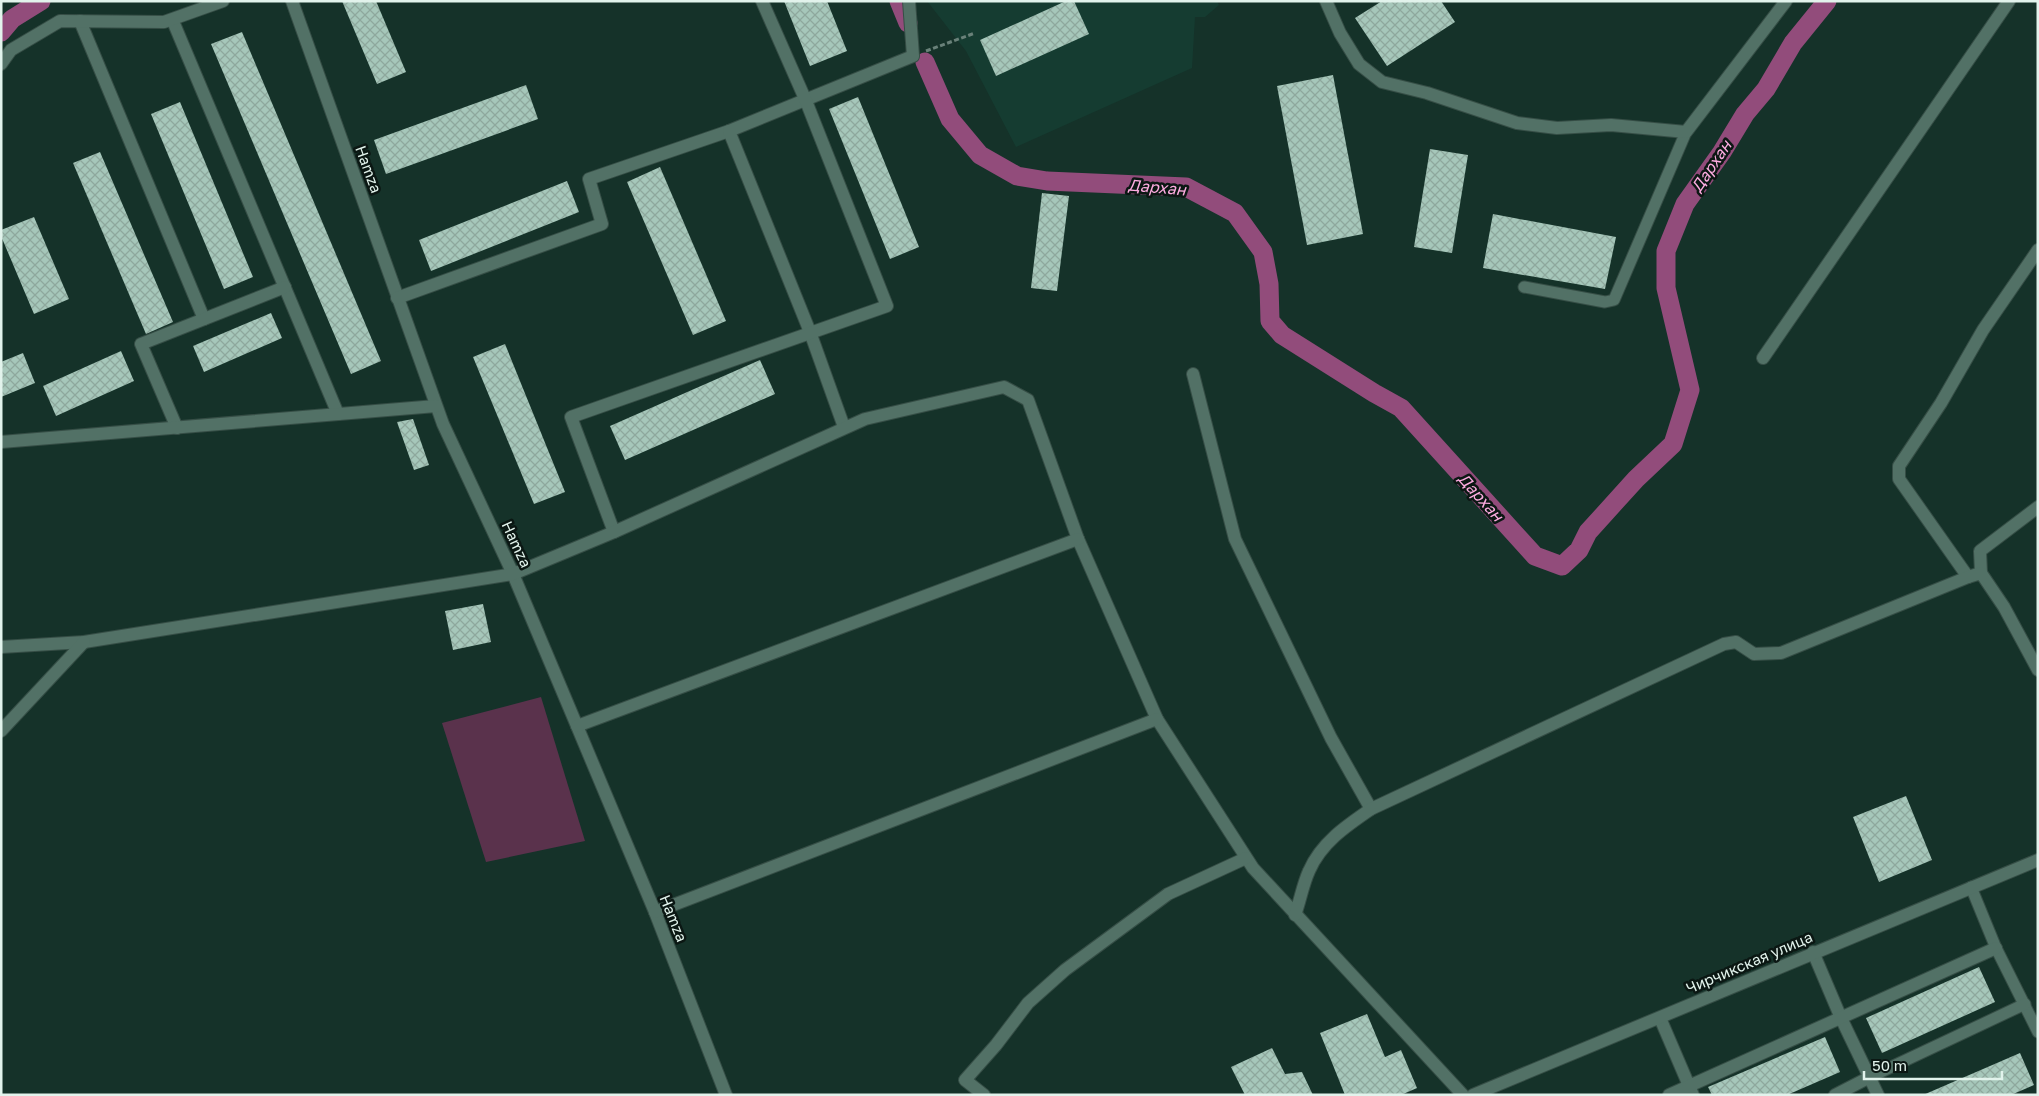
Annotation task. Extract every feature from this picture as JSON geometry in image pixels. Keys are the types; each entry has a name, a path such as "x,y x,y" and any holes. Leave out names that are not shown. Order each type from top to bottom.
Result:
{"street":[{"path":"1,64 11,50 60,21 164,22 223,1"},
{"name":"Hamza","path":"292,1 436,406 513,574 577,726 655,912 726,1095"},
{"path":"614,532 571,417 887,306 806,101 762,1"},
{"path":"398,298 602,224 589,179 729,131 913,56 908,1"},
{"path":"1326,1 1340,33 1360,64 1382,82 1427,93 1516,123 1557,128 1611,125 1686,132 1786,1"},
{"path":"1762,358 2009,1"},
{"path":"80,21 204,319"},
{"path":"175,26 338,414"},
{"path":"729,131 847,426"},
{"path":"1968,577 1899,479 1899,466 1940,403 1983,330 2038,250"},
{"path":"177,428 141,344 285,287"},
{"path":"1193,374 1235,539 1331,738 1370,809"},
{"path":"1,647 84,642 513,574 614,532 865,419 1004,387 1028,400 1078,539 1157,719 1246,858 1295,915 1463,1095"},
{"path":"1,442 436,406"},
{"path":"2038,507 1980,551 1981,573 2004,607 2038,670"},
{"path":"577,726 1078,539"},
{"path":"1295,915 1308,872 1319,852 1341,830 1370,809 1724,644 1736,642 1754,654 1781,653 1981,573"},
{"path":"1,731 84,642"},
{"path":"655,912 1157,719"},
{"path":"984,1095 965,1080 996,1045 1028,1003 1065,970 1168,894 1246,858"},
{"name":"Чирчикская улица","path":"1480,1093 2038,860"},
{"path":"1669,1095 1691,1090 1841,1018 1996,948"},
{"path":"1814,952 1841,1018 1878,1095"},
{"path":"1660,1018 1691,1090"},
{"path":"1835,1095 1870,1077"}],"lane":[{"path":"1524,287 1605,302 1614,300 1686,132"},
{"path":"1971,887 1996,948 2038,1032"},
{"path":"1870,1077 2025,1004"}],"path":[{"path":"913,56 975,34"}],"shaded area":[{"path":"927,1 1217,1 1219,5 1205,17 1195,17 1192,68 1016,147 966,51"},
{"path":"541,697 585,841 486,862 442,723"}],"building":[{"path":"342,1 376,1 406,72 377,84"},
{"path":"784,1 827,1 847,51 810,66"},
{"path":"1066,1 1074,1 1089,34 996,76 980,40"},
{"path":"1382,1 1441,1 1455,22 1387,66 1355,18"},
{"path":"242,32 381,361 351,374 211,44"},
{"path":"1333,75 1363,234 1307,245 1277,86"},
{"path":"526,85 538,119 386,174 374,140"},
{"path":"858,97 919,247 890,259 829,109"},
{"path":"180,102 253,277 224,289 151,114"},
{"path":"1430,149 1468,155 1452,253 1414,247"},
{"path":"100,152 173,322 146,334 73,163"},
{"path":"660,167 726,321 693,335 627,182"},
{"path":"567,181 579,212 431,271 419,240"},
{"path":"1042,193 1069,196 1057,291 1031,288"},
{"path":"1493,214 1616,237 1605,289 1483,268"},
{"path":"34,217 69,299 34,314 1,236 1,230"},
{"path":"271,313 282,338 204,372 193,346"},
{"path":"505,344 565,492 534,504 473,357"},
{"path":"121,351 134,381 56,416 43,386"},
{"path":"23,353 35,383 1,397 1,362"},
{"path":"760,360 775,394 625,460 610,426"},
{"path":"413,419 429,465 414,470 397,422"},
{"path":"483,604 491,642 453,650 445,611"},
{"path":"1906,796 1932,860 1879,882 1853,817"},
{"path":"1979,967 1995,1002 1882,1053 1866,1018"},
{"path":"1367,1014 1385,1057 1401,1050 1417,1088 1401,1095 1345,1095 1320,1033"},
{"path":"1825,1037 1840,1072 1787,1095 1712,1095 1708,1087"},
{"path":"1272,1048 1285,1074 1302,1072 1313,1095 1245,1095 1231,1067"},
{"path":"2020,1053 2034,1085 2011,1095 1923,1095"}],"waterway":[{"name":"Дархан","path":"1,32 12,19 41,1"},
{"name":"Дархан","path":"899,1 908,23"},
{"name":"Дархан","path":"925,62 950,119 980,155 1017,176 1047,181 1186,187 1235,213 1263,252 1269,284 1270,321 1282,335 1401,408 1535,556 1562,566 1579,550 1588,532 1636,479 1673,444 1690,390 1666,288 1666,251 1685,204 1722,152 1745,114 1766,89 1793,43 1827,1"}]}
